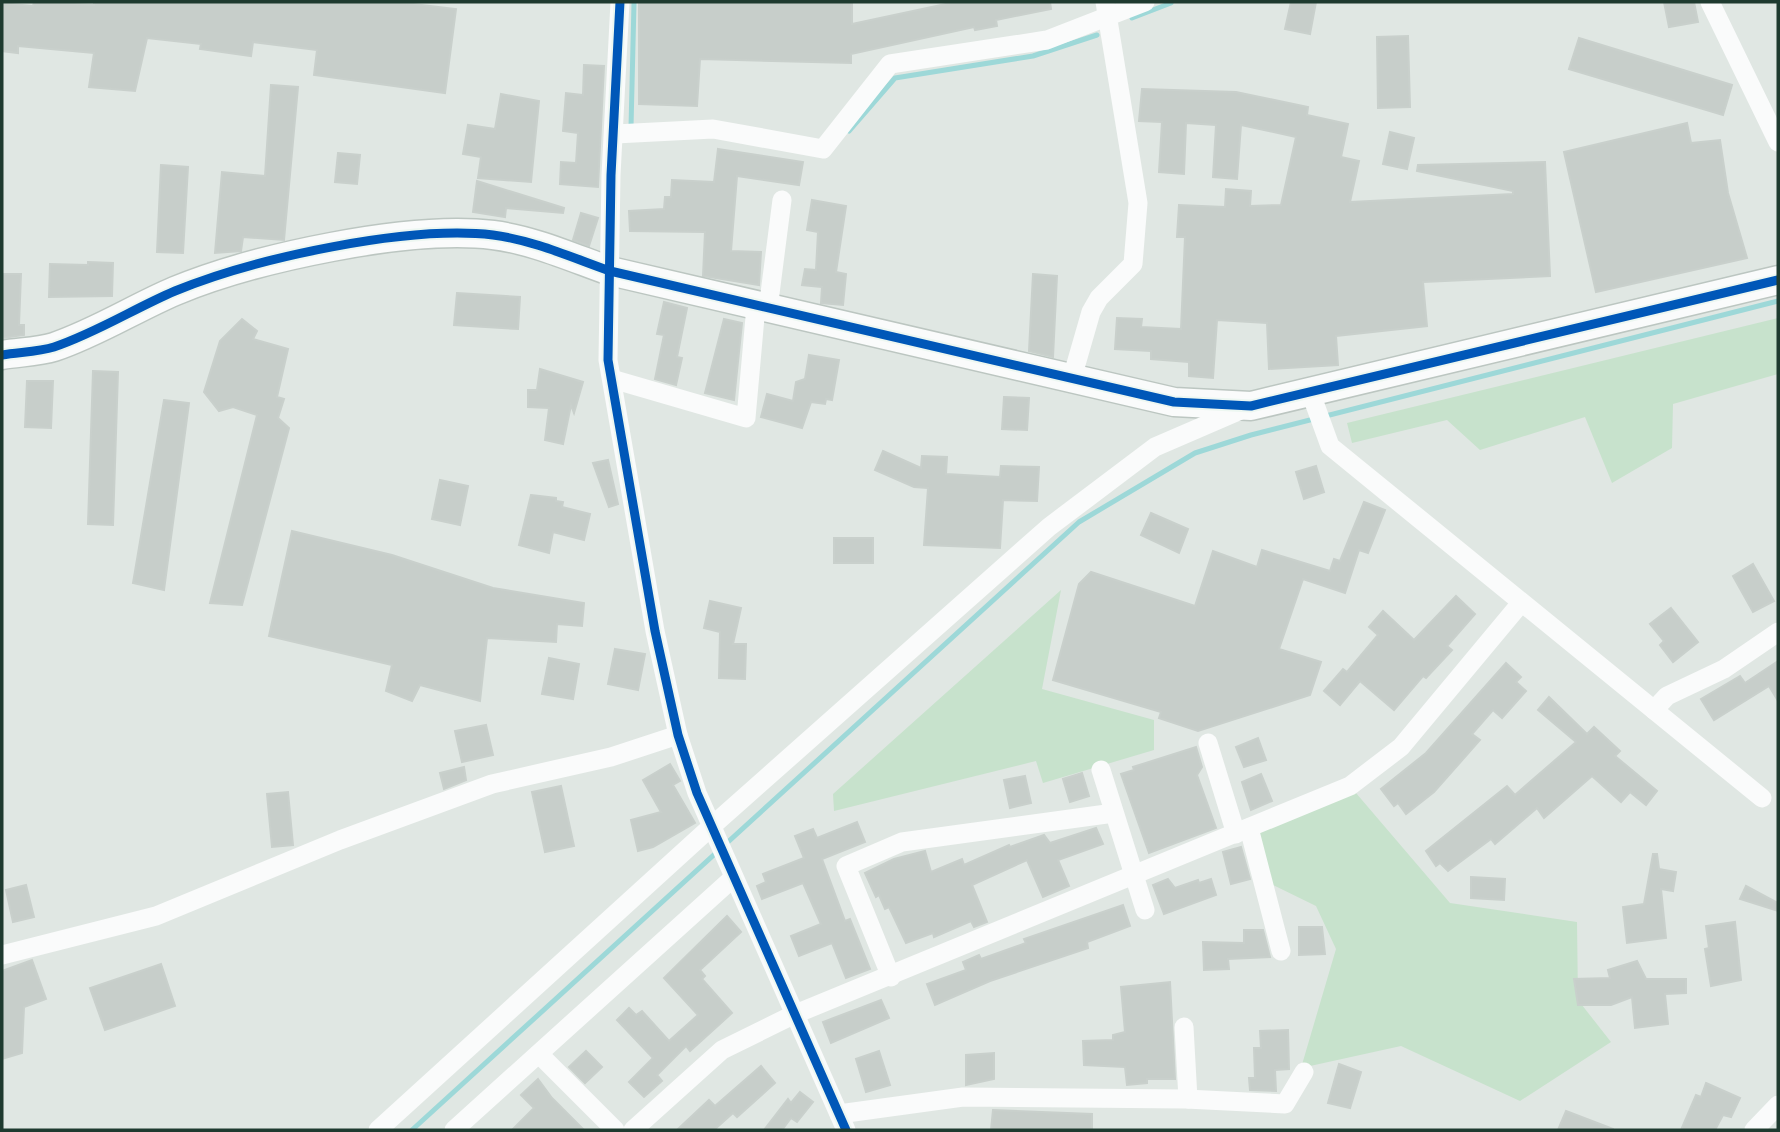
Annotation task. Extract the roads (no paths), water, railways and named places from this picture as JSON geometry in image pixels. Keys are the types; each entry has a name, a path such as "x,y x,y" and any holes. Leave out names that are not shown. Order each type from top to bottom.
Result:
{"street":[{"path":"620,2 608,360 628,488 678,735 713,830 793,1015 843,1122 963,1097 1188,1099 1285,1104 1304,1072"},
{"path":"615,134 713,130 823,149 890,64 1047,40 1106,8 1145,2"},
{"path":"1710,2 1778,142"},
{"path":"1072,378 1091,312 1099,298 1133,264 1137,236 1138,203 1106,8"},
{"path":"612,379 746,418 762,307 782,200"},
{"path":"2,355 53,348 178,290 271,261 385,240 447,234 494,235 545,248 610,271 1174,402 1251,406 1313,398 1778,280"},
{"path":"1313,398 1330,446 1520,604 1762,798"},
{"path":"379,1130 1049,527 1155,447 1251,406"},
{"path":"634,1130 722,1050 793,1015 891,977 1350,786 1401,747 1520,604"},
{"path":"1654,710 1667,696 1724,669 1778,632"},
{"path":"2,955 156,915 340,840 492,784 611,757 678,735"},
{"path":"1208,743 1242,831 1281,951"},
{"path":"1101,771 1145,910"},
{"path":"891,977 846,866 902,842 1114,813"},
{"path":"460,1128 731,872"},
{"path":"1184,1027 1188,1099"},
{"path":"539,1054 614,1130"},
{"path":"1754,1130 1778,1105"}],"waterway":[{"path":"634,3 631,127 634,127"},
{"path":"1132,18 1171,3"},
{"path":"849,131 895,78 1033,56 1097,35"},
{"path":"412,1130 1079,522 1195,453 1251,435 1778,301"}]}
